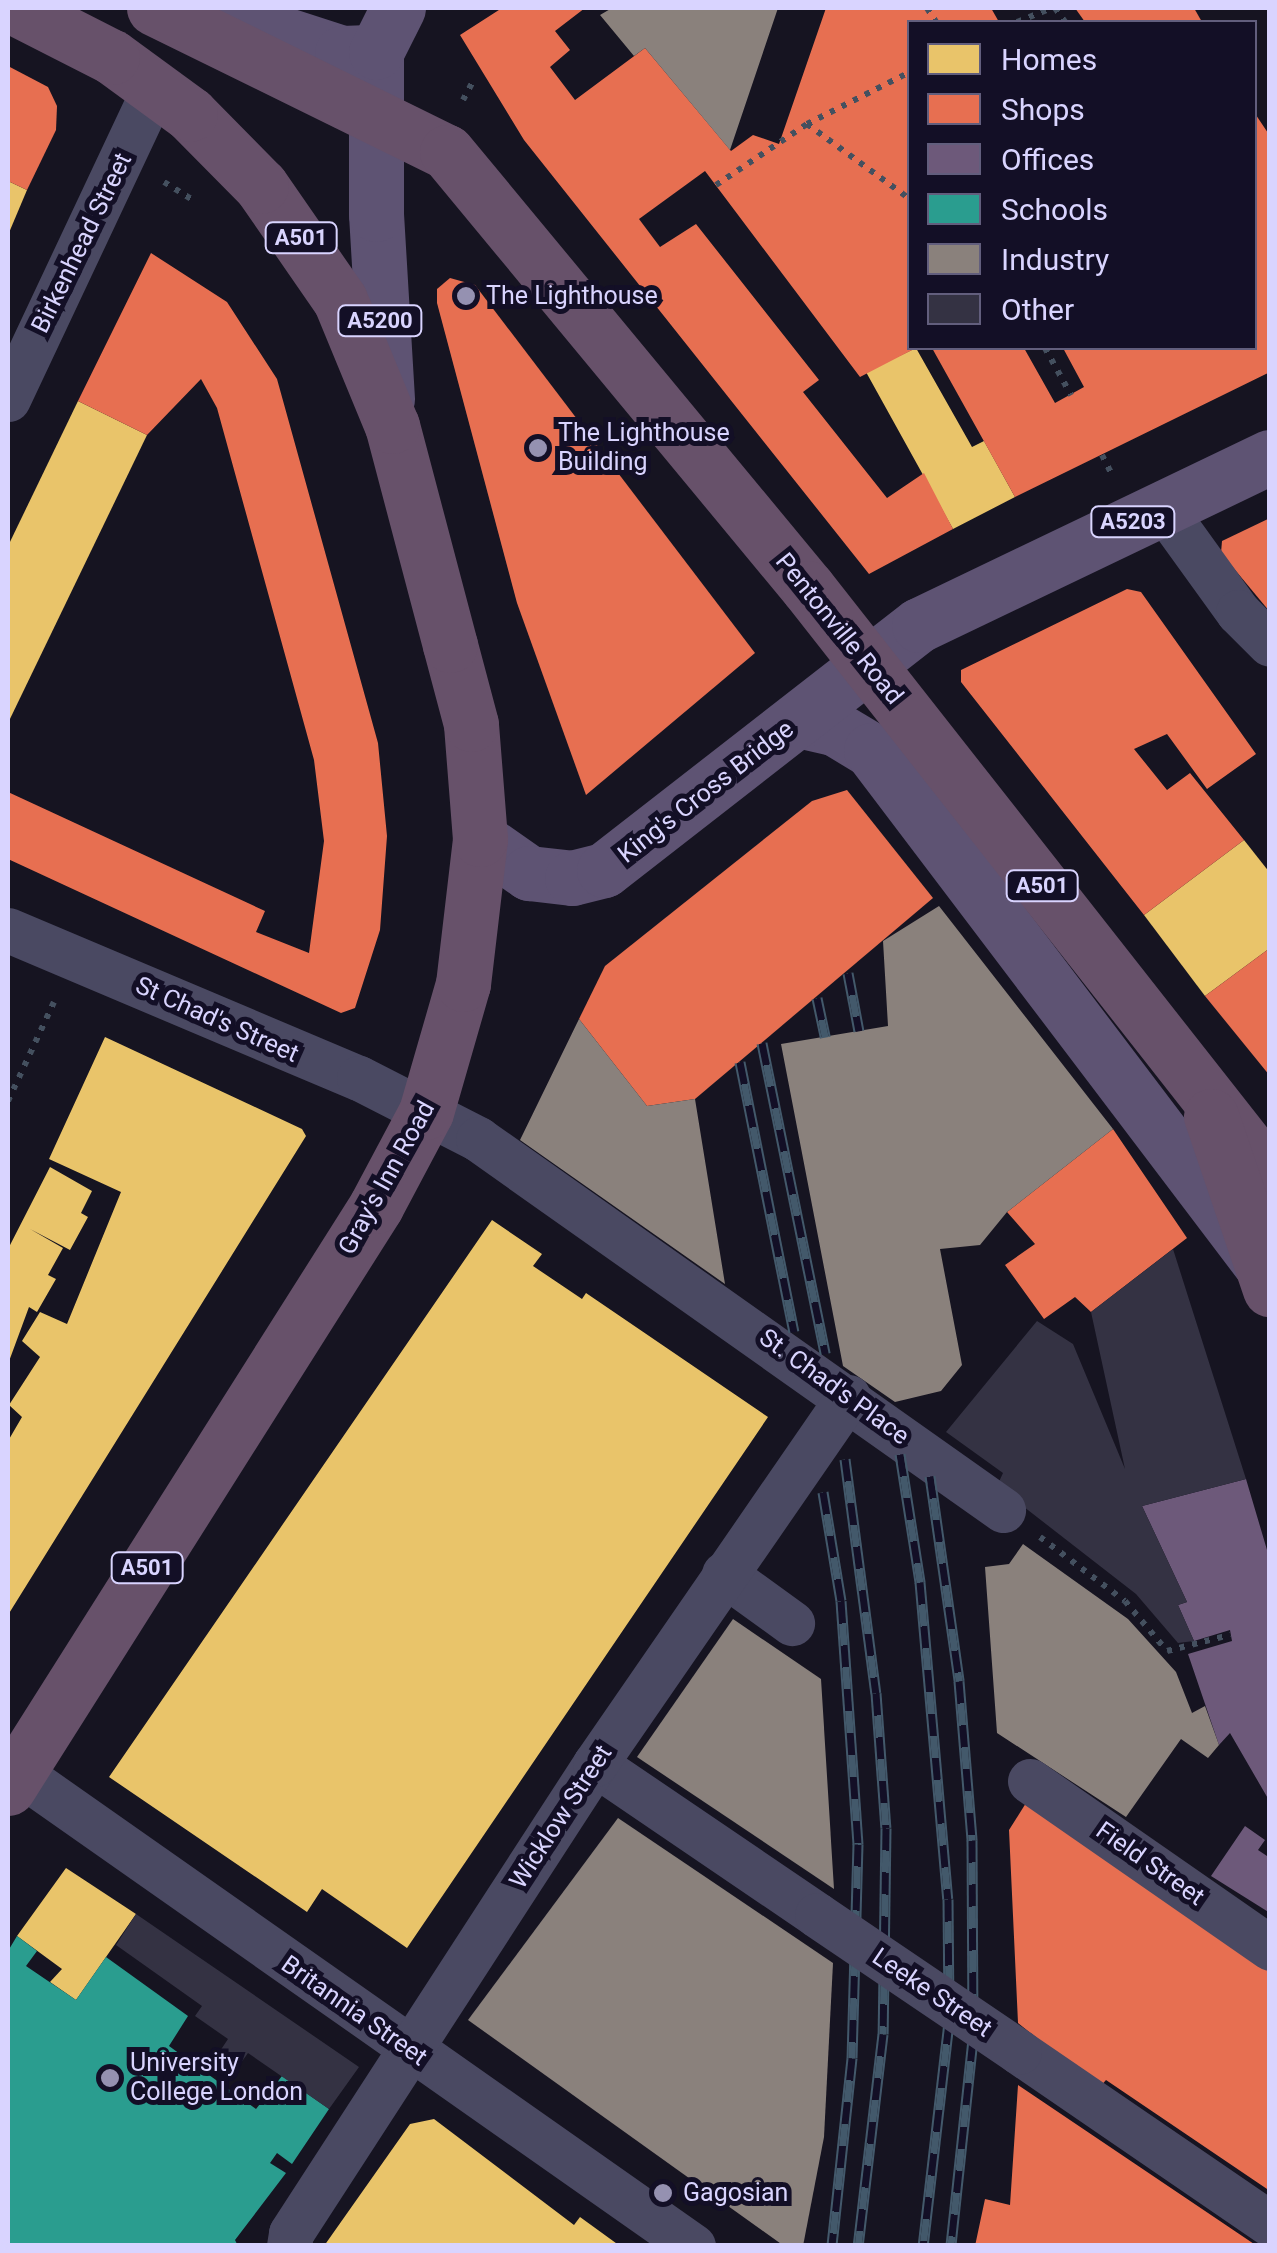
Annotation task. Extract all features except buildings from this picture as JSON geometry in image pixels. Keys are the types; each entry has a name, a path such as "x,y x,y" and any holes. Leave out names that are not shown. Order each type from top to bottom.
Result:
{"highway":[{"name":"A501","path":"16,8 155,87"},
{"name":"A501","path":"154,8 376,116"},
{"name":"Gray's Inn Road","path":"12,1780 376,1206 426,1112 463,984 480,839 471,724 392,426 362,346 304,242 233,156 155,87"},
{"name":"Pentonville Road","path":"376,116 446,152 867,665 1206,1094 1249,1179"},
{"path":"1249,1179 1267,1277"}],"main road":[{"name":"A5200","path":"203,8 342,53 387,30"},
{"name":"A5200","path":"376,116 387,30"},
{"name":"Gray's Inn Road","path":"376,116 378,276 392,426"},
{"name":"A5203","path":"867,665 918,625 1270,456"},
{"name":"King's Cross Bridge","path":"480,839 529,872 572,878 604,870 867,665"},
{"path":"798,720 836,729 871,750 1267,1277"}],"street":[{"name":"Birkenhead Street","path":"8,398 155,87"},
{"path":"1163,508 1238,612 1270,644"},
{"name":"St Chad's Street","path":"8,930 426,1112"},
{"name":"St. Chad's Place","path":"426,1112 478,1139 848,1396 1003,1510"},
{"name":"Wicklow Street","path":"290,2246 291,2233 594,1764 848,1396"},
{"path":"724,1574 792,1623"},
{"name":"Leeke Street","path":"594,1764 1270,2224"},
{"name":"Britannia Street","path":"12,1780 693,2246"},
{"name":"Field Street","path":"1030,1781 1270,1948"}],"path":[{"path":"1022,20 1053,8"},
{"path":"716,185 807,124 907,74"},
{"path":"807,124 907,197"},
{"path":"1047,350 1071,395"},
{"path":"1102,455 1111,473"},
{"path":"8,1101 73,960"},
{"path":"1003,1510 1125,1600 1166,1651 1230,1635"}],"railway":[{"path":"848,973 859,1031"},
{"path":"817,998 825,1037"},
{"path":"762,1043 825,1354"},
{"path":"740,1062 794,1332"},
{"path":"900,1454 920,1582 948,1899 949,2022 923,2246"},
{"path":"845,1459 876,1693 886,1828 883,2034 858,2246"},
{"path":"930,1476 959,1681 972,1840 973,2039 951,2246"},
{"path":"823,1492 841,1601 858,1844 852,2058 832,2246"}],"place":[{"name":"The Lighthouse","path":"466,296"},
{"name":"The Lighthouse Building","path":"538,448"},
{"name":"University College London","path":"110,2078"},
{"name":"Gagosian","path":"663,2193"}]}
